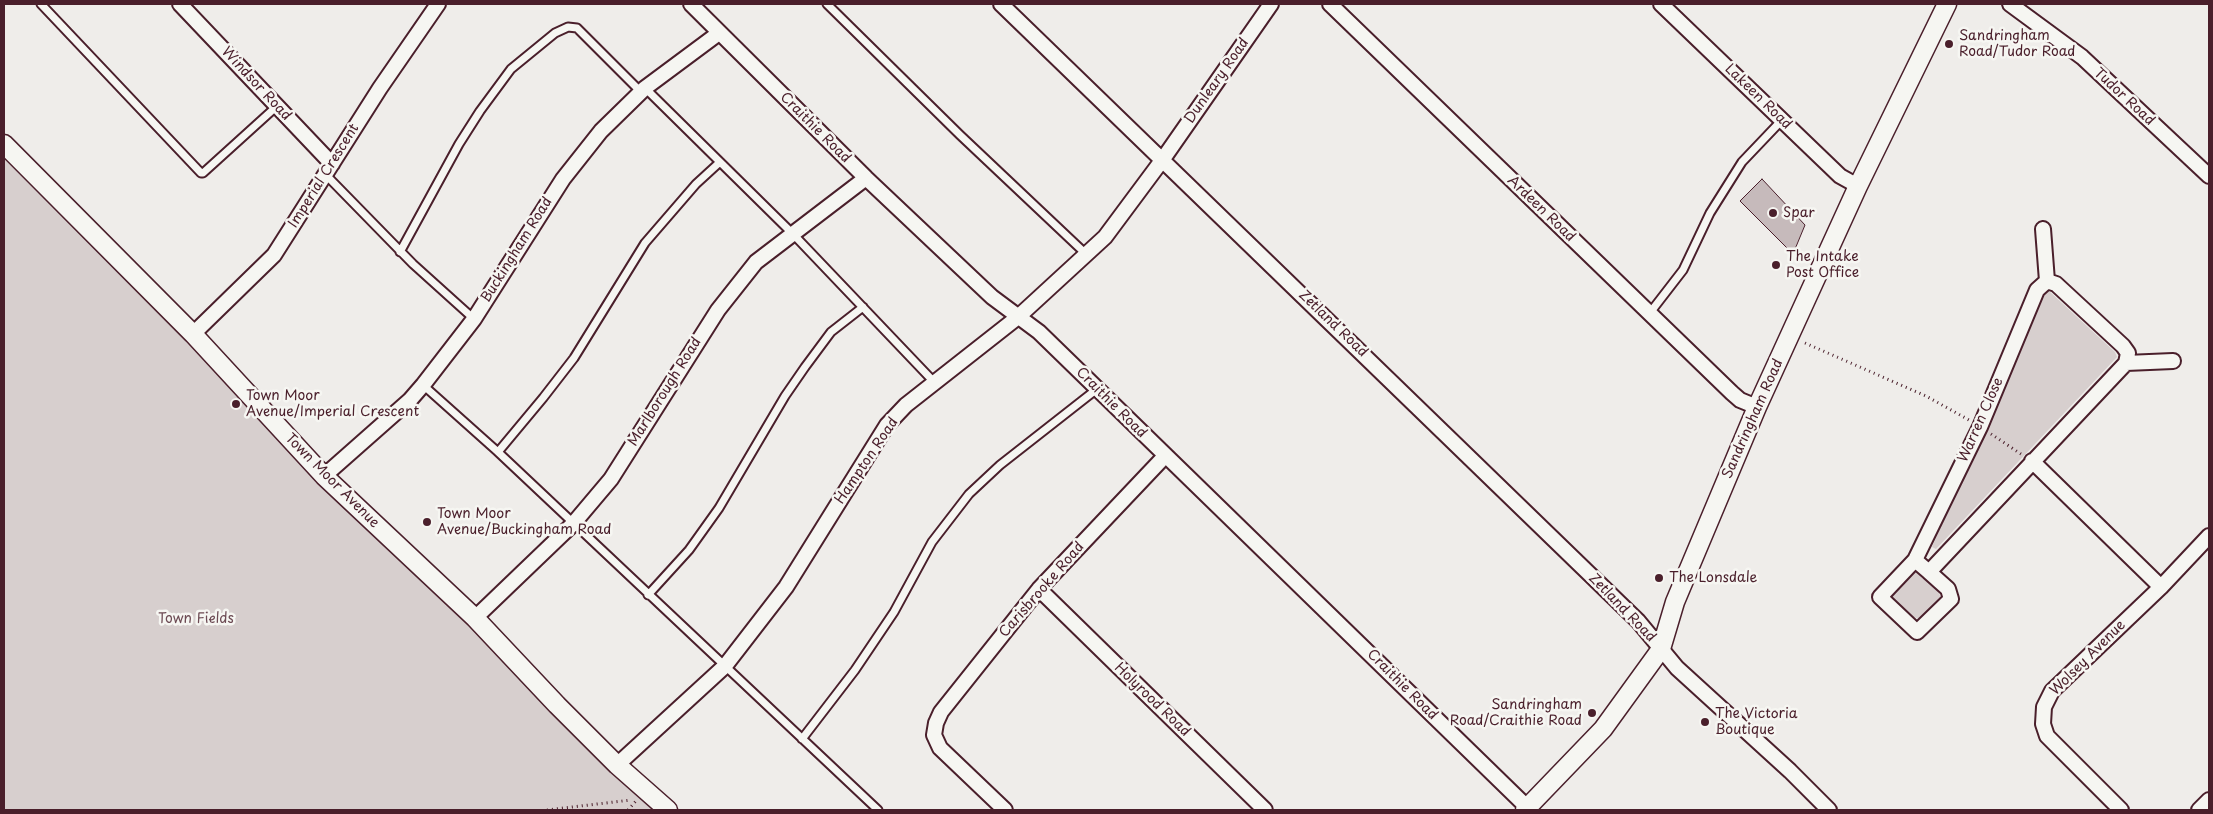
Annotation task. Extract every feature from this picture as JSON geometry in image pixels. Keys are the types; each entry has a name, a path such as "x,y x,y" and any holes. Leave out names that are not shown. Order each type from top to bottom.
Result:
{"street":[{"name":"Windsor Road","path":"180,4 276,106 329,170"},
{"name":"Imperial Crescent","path":"193,334 274,255 380,88 438,4"},
{"name":"Craithie Road","path":"690,4 866,178 992,297 1039,332 1527,809"},
{"name":"Zetland Road","path":"1001,4 1638,621 1677,668 1790,771 1829,810"},
{"name":"Dunleary Road","path":"1163,159 1271,4"},
{"name":"Ardeen Road","path":"1330,4 1732,393 1740,400 1757,407"},
{"name":"Lakeen Road","path":"1661,4 1840,176 1858,186"},
{"name":"Sandringham Road","path":"1527,809 1603,728 1661,649 1674,602 1757,407 1858,186 1947,4"},
{"name":"Tudor Road","path":"2010,4 2082,57 2209,176"},
{"name":"Buckingham Road","path":"324,476 410,400 423,385 474,319 563,179 601,131 643,90 719,33"},
{"name":"Town Moor Avenue","path":"4,144 193,334 324,476 474,618 617,765 668,810"},
{"name":"Hampton Road","path":"617,765 725,666 786,588 887,425 906,405 1018,317 1105,237 1163,159"},
{"name":"Marlborough Road","path":"474,618 573,524 610,479 718,310 756,262 866,178"},
{"path":"1929,572 2126,363 2128,353 2123,346 2056,284 2047,281 2043,229"},
{"name":"Warren Close","path":"1915,560 1948,590 1951,599 1917,632 1880,597 1915,560 1980,427 2037,290 2047,281"},
{"path":"2126,363 2174,361"},
{"name":"Carisbrooke Road","path":"1005,810 940,748 934,735 936,723 941,712 1038,589 1165,456"},
{"path":"2032,462 2161,587"},
{"name":"Wolsey Avenue","path":"2121,810 2048,736 2043,724 2044,707 2052,691 2161,587 2209,536"},
{"name":"Holyrood Road","path":"1038,589 1266,810"},
{"path":"2199,810 2209,800"}],"lane":[{"path":"41,4 201,173 276,106"},
{"path":"827,4 960,135 1086,254"},
{"path":"400,252 459,144 480,111 511,69 555,33 568,27 577,28 720,162 793,234 935,383"},
{"path":"1649,314 1683,270 1710,213 1735,172 1742,162 1782,120"},
{"path":"498,452 544,398 574,358 644,243 696,184 720,162"},
{"path":"329,170 400,252 474,319"},
{"path":"648,595 689,550 719,508 785,396 815,353 831,332 863,307"},
{"path":"423,385 498,452 878,810"},
{"path":"802,739 855,670 884,626 932,542 969,494 1000,465 1097,389"}],"path":[{"path":"1789,336 1926,396 1980,427 2032,462"},
{"path":"547,810 638,799 628,810"}],"green space":[{"name":"Town Fields","path":"4,159 193,334 668,810 4,810"},
{"path":"2049,291 2115,352 2117,357 1936,549 1932,547 2042,294"},
{"path":"1918,569 1938,591 1941,598 1920,619 1909,616 1892,600 1894,591 1912,570"}],"building":[{"name":"Spar","path":"1762,179 1805,225 1793,254 1740,201"}],"place":[{"name":"Sandringham Road/Tudor Road","path":"1949,44"},
{"name":"Spar","path":"1773,213"},
{"name":"The Intake Post Office","path":"1776,265"},
{"name":"Town Moor Avenue/Imperial Crescent","path":"236,404"},
{"name":"Town Moor Avenue/Buckingham Road","path":"427,522"},
{"name":"The Lonsdale","path":"1659,578"},
{"name":"Sandringham Road/Craithie Road","path":"1592,713"},
{"name":"The Victoria Boutique","path":"1705,722"}]}
